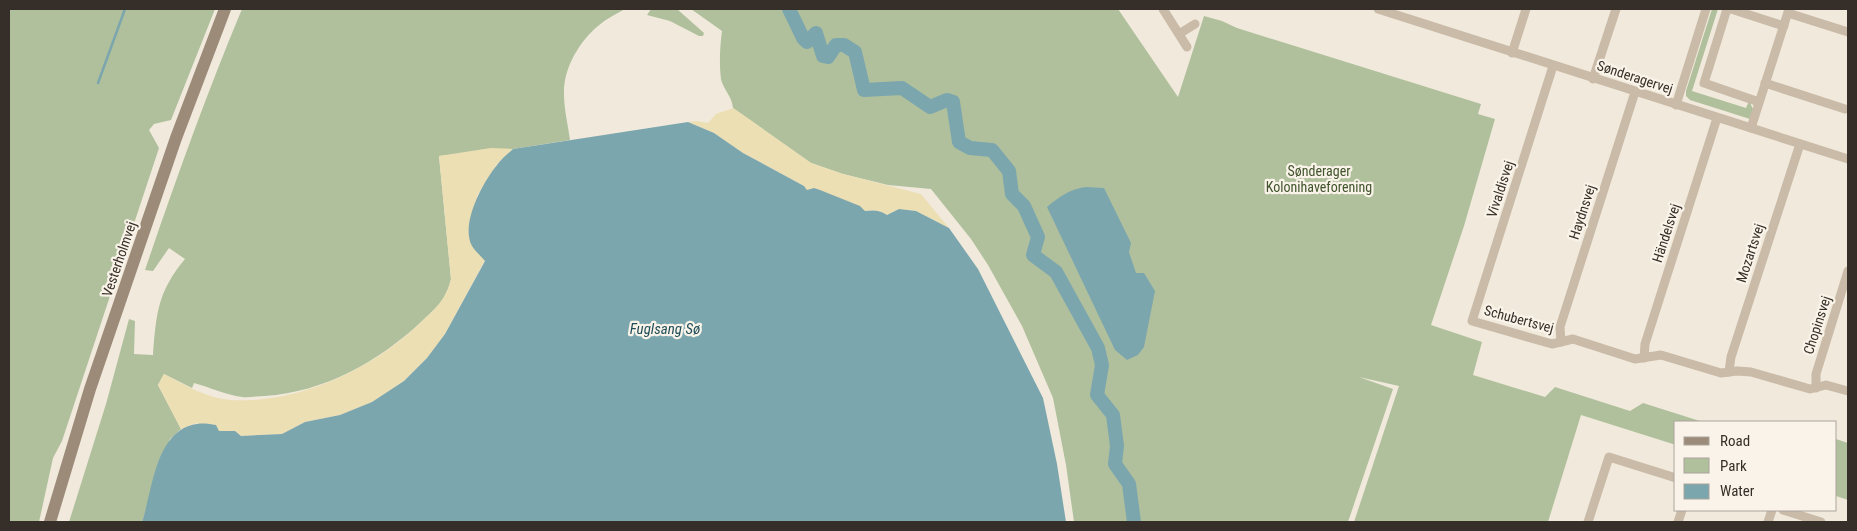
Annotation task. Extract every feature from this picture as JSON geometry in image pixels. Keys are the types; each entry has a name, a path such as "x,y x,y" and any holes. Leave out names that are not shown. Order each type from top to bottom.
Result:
{"street":[{"name":"Vesterholmvej","path":"50,522 90,390 176,138 225,9"},
{"path":"1162,9 1187,47"},
{"name":"Sønderagervej","path":"1378,9 1848,159"},
{"path":"1512,53 1526,9"},
{"path":"1593,78 1616,9"},
{"path":"1676,105 1706,9"},
{"path":"1759,102 1704,83 1729,9 1784,26"},
{"path":"1751,128 1789,11 1848,32"},
{"path":"1178,34 1195,24"},
{"name":"Vivaldisvej","path":"1472,321 1553,66"},
{"path":"1765,83 1845,109"},
{"name":"Haydnsvej","path":"1561,342 1560,327 1635,92"},
{"name":"Händelsvej","path":"1644,358 1645,344 1717,118"},
{"name":"Mozartsvej","path":"1729,372 1731,357 1800,144"},
{"name":"Chopinsvej","path":"1816,388 1816,374 1848,271"},
{"name":"Schubertsvej","path":"1472,321 1552,344 1573,339 1635,359 1661,355 1722,373 1752,372 1810,390 1826,385 1848,391"},
{"path":"1588,522 1609,457 1674,477"},
{"path":"1786,511 1821,522"}],"green space":[{"path":"9,9 215,9 171,120 154,124 149,130 159,148 62,441 53,458 39,522 9,522"},
{"path":"242,9 625,9 604,21 591,32 579,47 570,65 564,84 564,94 570,140 513,149 439,156 451,279 443,298 436,308 421,322 387,350 349,373 308,388 287,393 242,397 194,383 192,388 164,374 158,385 181,429 170,439 142,522 69,522 106,404 129,319 135,321 134,354 153,355 161,299 172,276 185,259 169,248 153,271 145,270 191,139"},
{"path":"651,9 677,9 704,33 703,36 699,36 670,21 647,15"},
{"name":"Sønderager Kolonihaveforening","path":"691,9 1118,9 1178,97 1204,16 1481,104 1478,114 1495,119 1464,226 1431,325 1482,342 1473,375 1545,397 1555,387 1630,411 1643,403 1700,421 1674,421 1674,444 1581,415 1548,522 1354,522 1399,386 1359,377 1393,389 1348,522 1074,522 1066,465 1053,398 1022,326 988,265 971,239 931,189 888,185 843,174 811,163 733,108 721,79 722,31"},
{"path":"1712,9 1718,9 1692,91 1746,108 1749,101 1753,109 1750,119 1690,100 1686,96"},
{"path":"1837,439 1848,443 1848,500 1837,496"}],"sand":[{"path":"733,108 811,163 843,174 921,194 949,228 916,211 899,209 887,215 874,210 865,211 820,190 807,190 804,186 743,153 714,133 688,122 708,123 716,114"},
{"path":"491,148 513,149 497,164 477,196 485,260 445,334 427,358 404,381 372,402 340,415 305,422 282,434 241,436 235,431 219,431 197,423 181,429 158,385 164,374 196,390 222,399 256,400 281,396 307,390 356,370 399,341 418,325 443,299 451,279 439,156"}],"water":[{"name":"Fuglsang Sø","path":"688,122 714,133 743,153 804,186 807,190 814,188 820,190 860,206 865,211 876,211 887,215 899,209 916,211 949,228 978,269 1043,398 1057,464 1066,522 142,522 153,479 164,449 172,437 183,429 197,424 204,424 216,425 219,431 235,431 241,436 282,434 305,422 340,415 372,402 404,381 427,358 445,334 485,261 472,246 469,237 471,215 480,192 491,172 513,149"},
{"path":"1086,187 1104,188 1131,243 1129,252 1136,273 1144,273 1155,291 1144,347 1138,355 1127,360 1115,350 1047,207 1065,194"}],"waterway":[{"path":"98,83 125,9"},
{"path":"789,9 803,38 807,42 816,33 823,56 828,57 836,45 844,45 855,52 864,90 902,88 930,107 947,100 953,102 959,142 970,148 992,150 1009,171 1012,194 1024,206 1038,237 1033,255 1056,272 1098,348 1102,365 1097,395 1113,415 1117,446 1115,464 1129,484 1134,522"}]}
